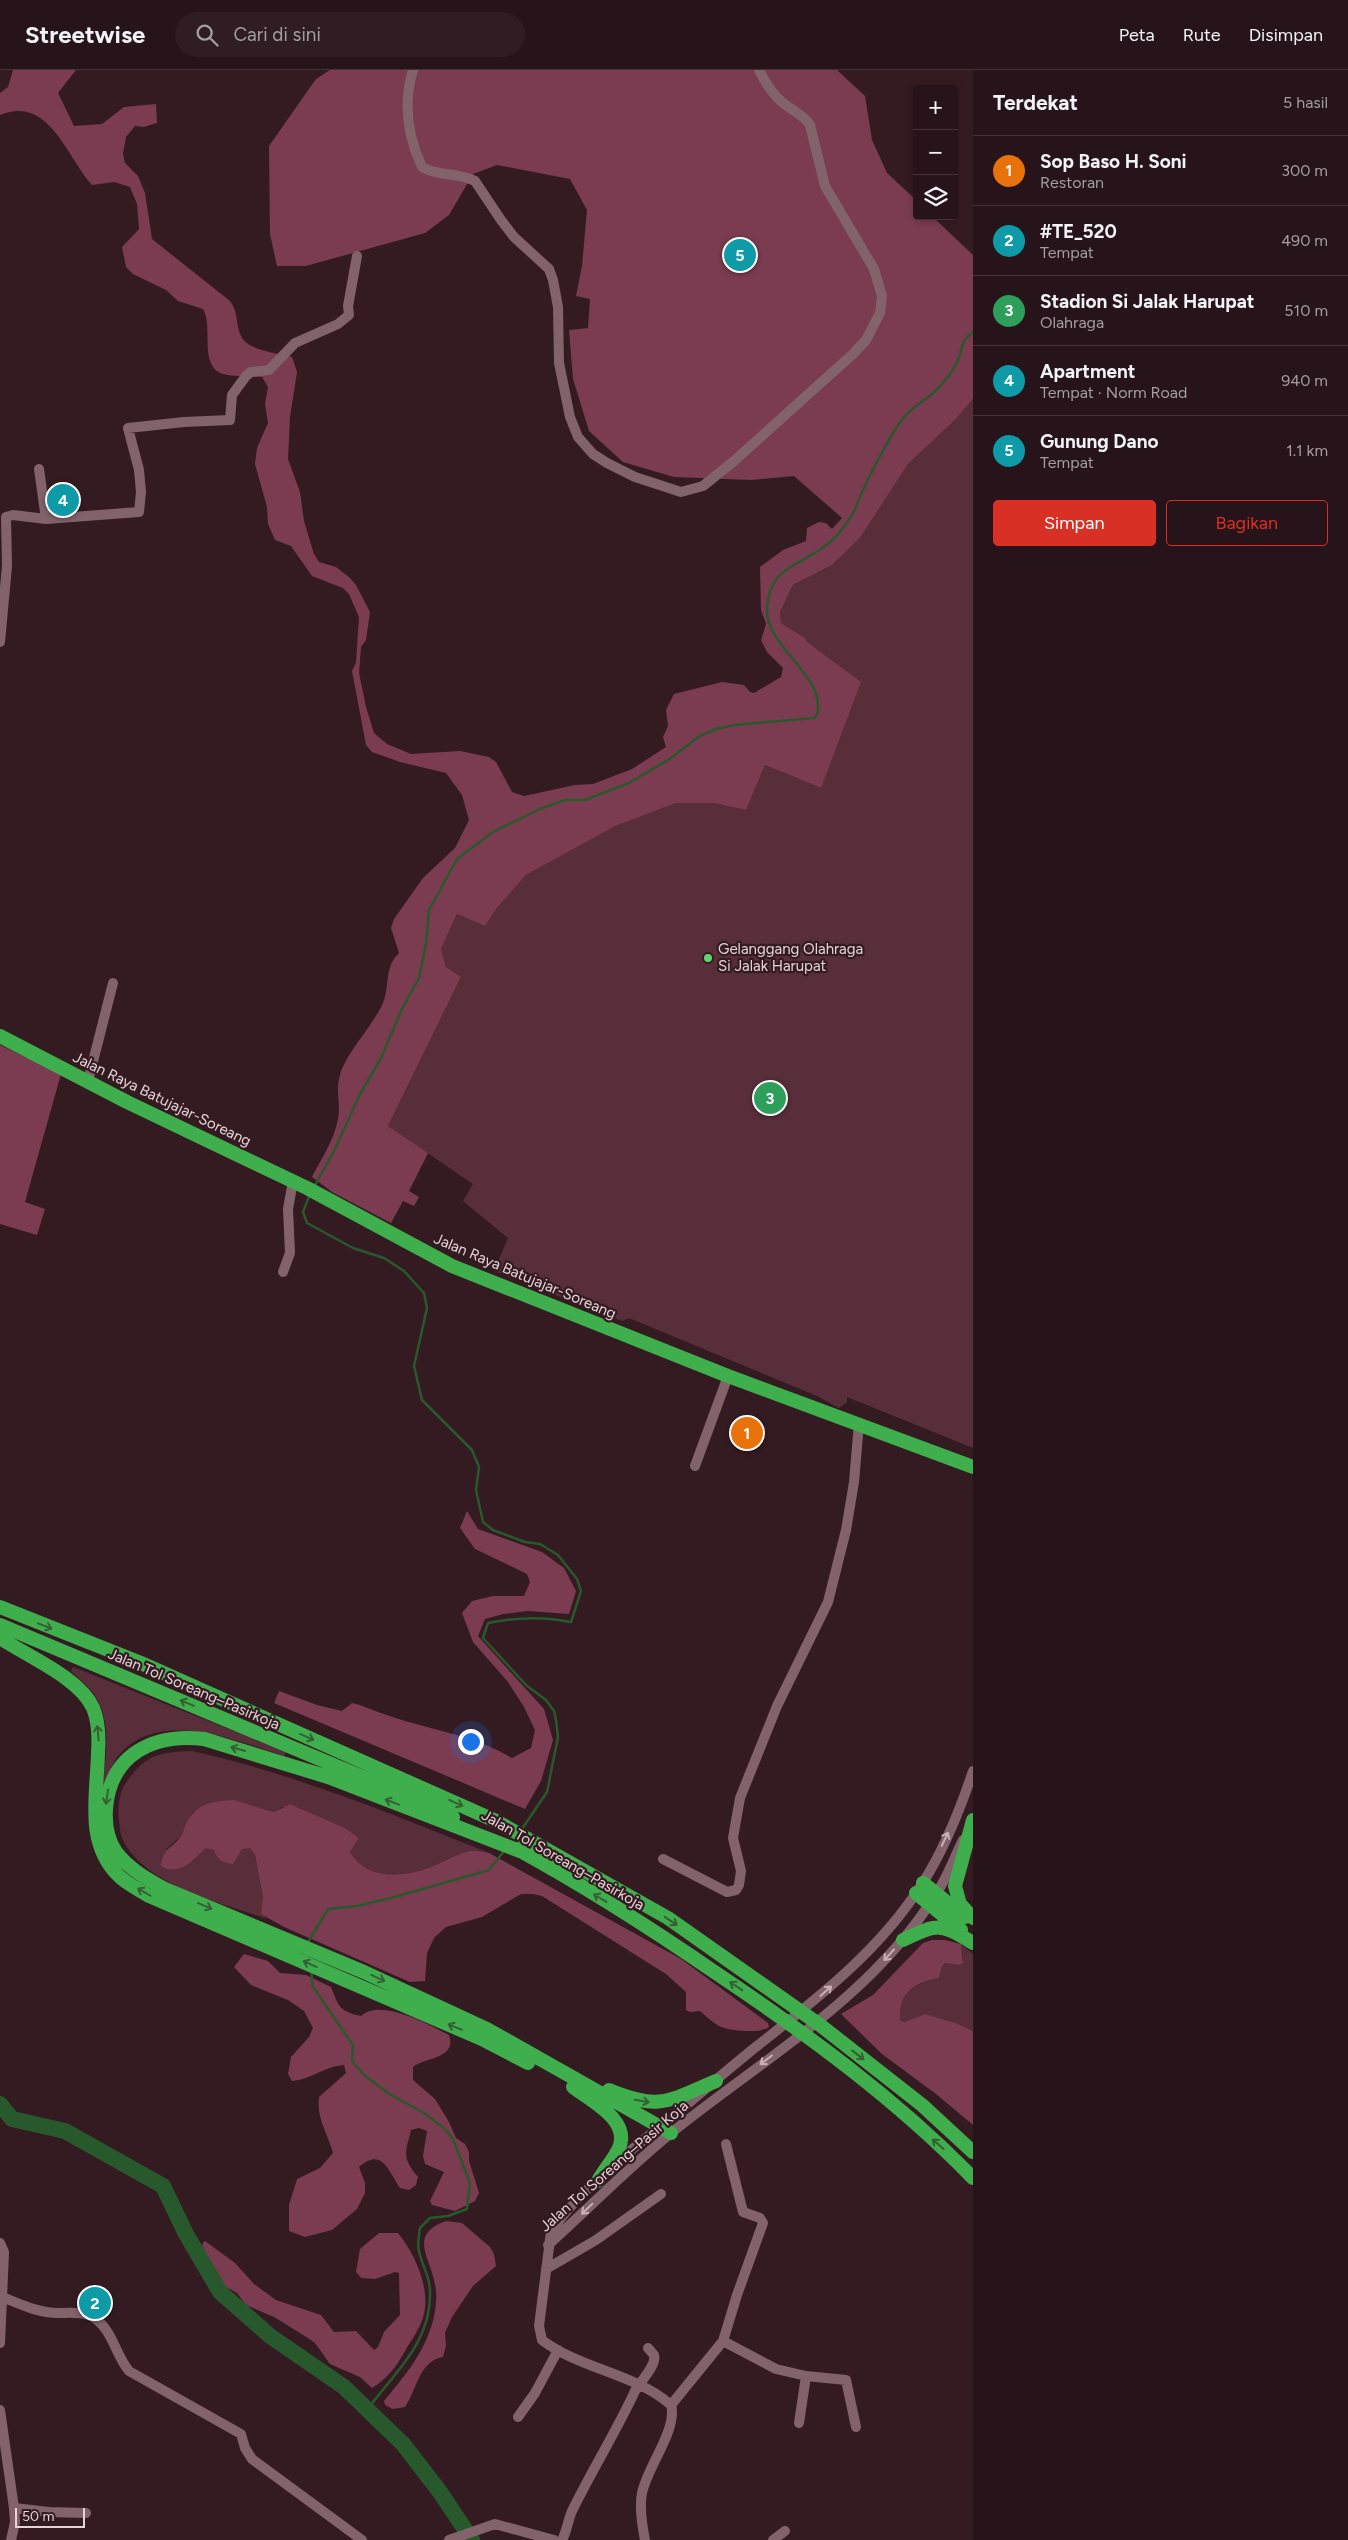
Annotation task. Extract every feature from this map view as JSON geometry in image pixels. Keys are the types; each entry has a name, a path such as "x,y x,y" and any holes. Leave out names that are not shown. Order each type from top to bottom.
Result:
{"highway":[{"name":"Jalan Raya Batujajar-Soreang","path":"0,1036 179,1127 307,1188 452,1266 728,1376 973,1466"},
{"name":"Jalan Tol Soreang–Pasirkoja","path":"0,1607 141,1663 496,1821 538,1843 668,1918 820,2025 922,2106 973,2152"},
{"name":"Jalan Tol Soreang–Pasirkoja","path":"0,1625 403,1794 488,1837 527,1854 657,1933 809,2036 874,2088 973,2178"},
{"path":"0,1638 64,1676 76,1686 93,1708 99,1732 94,1812 96,1836 108,1864 120,1877 148,1895 482,2039 662,2133"},
{"path":"488,1837 328,1777 204,1740 186,1737 159,1741 136,1752 125,1760 109,1786 105,1825 116,1851 127,1865 165,1889 333,1959 488,2030 549,2064 662,2133"},
{"path":"973,1820 955,1886 960,1904 973,1918"},
{"path":"920,1888 973,1924"},
{"path":"933,1898 973,1942"},
{"path":"903,1940 927,1929 942,1927 954,1931 973,1942"},
{"path":"549,2064 622,2096 636,2101 654,2103 678,2098 716,2081"},
{"path":"573,2087 612,2117 621,2133 618,2149 598,2181"},
{"path":"959,2138 973,2145"}],"street":[{"path":"413,70 407,98 408,125 422,166 437,174 466,176 475,181 505,226 549,270 553,280 558,307 559,363 570,417 578,437 593,454 607,463 635,477 681,492 703,486 734,461 853,354 874,327 882,304 874,269 826,186 810,125 806,118 782,102 770,89 759,70"},
{"path":"0,642 7,566 6,517 13,515 46,519 137,512 141,492 139,470 128,428 184,422 230,420 232,395 246,376 251,372 269,370 295,343 338,324 349,315 348,306 357,256"},
{"path":"39,469 46,519"},
{"path":"88,1081 113,983"},
{"path":"283,1272 290,1253 288,1209 293,1181"},
{"path":"696,1466 728,1376"},
{"path":"663,1859 726,1892 736,1890 739,1885 741,1871 733,1838 740,1798 777,1706 828,1602 842,1546 852,1491 858,1451 859,1423"},
{"name":"Jalan Tol Soreang–Pasir Koja","path":"548,2246 628,2170 662,2133 716,2081 831,1987 868,1950 920,1888 963,1801 973,1771"},
{"name":"Jalan Tol Soreang–Pasir Koja","path":"548,2246 551,2232 559,2220 598,2181 821,2018 881,1964 903,1940 933,1898 973,1820"},
{"path":"645,2540 642,2522 642,2494 647,2476 671,2423 671,2405 723,2341 763,2223 760,2218 743,2212 726,2144"},
{"path":"546,2269 596,2240 661,2194"},
{"path":"0,2243 4,2252 0,2343"},
{"path":"548,2246 539,2334 542,2340 558,2350 638,2385 671,2405"},
{"path":"1,2292 43,2312 81,2313 95,2318 106,2330 124,2364 130,2371 241,2434 248,2455 252,2459 362,2540"},
{"path":"723,2341 776,2369 806,2376 846,2380 856,2427"},
{"path":"562,2540 571,2513 595,2466 620,2426 638,2385 655,2362 654,2355 648,2348"},
{"path":"518,2417 535,2393 558,2350"},
{"path":"799,2423 806,2376"},
{"path":"0,2410 14,2508 15,2522 11,2540"},
{"path":"14,2508 49,2512 86,2513"},
{"path":"451,2539 476,2529 502,2524 554,2540"},
{"path":"773,2540 785,2531"}],"shaded area":[{"path":"13,70 76,70 58,93 74,126 102,124 124,107 156,104 157,123 144,127 135,126 126,137 123,154 125,163 138,176 145,193 152,239 230,301 235,310 240,333 246,342 258,349 292,357 297,372 290,417 288,459 300,492 304,521 314,554 319,562 336,567 350,578 356,585 370,612 366,640 361,647 359,673 374,733 387,744 411,754 460,751 489,757 496,762 512,792 524,796 575,785 593,784 632,769 666,747 663,737 668,726 666,710 674,694 722,682 744,685 750,692 754,693 781,677 783,668 767,652 761,640 766,624 761,610 760,567 783,550 806,541 807,528 819,522 826,523 832,529 842,518 794,476 751,480 674,477 623,462 589,431 573,379 569,330 588,328 590,299 576,296 582,266 587,210 570,179 497,165 473,174 449,215 425,233 306,266 277,266 270,234 269,146 316,79 330,70 837,70 865,96 872,140 887,173 913,197 913,220 936,220 973,255 973,399 955,420 908,464 860,538 832,565 793,585 780,612 781,623 805,638 807,642 861,682 821,788 765,765 746,810 713,803 676,803 615,826 526,875 497,908 485,926 457,914 441,949 446,967 461,977 388,1126 428,1153 409,1191 419,1197 414,1206 403,1201 391,1223 332,1192 312,1177 336,1128 339,1110 338,1084 343,1067 383,1003 389,970 394,958 399,953 391,928 394,919 423,878 455,848 469,820 462,795 446,773 400,762 372,752 366,745 352,671 356,663 359,617 349,594 343,588 312,576 291,546 275,540 268,524 267,507 255,464 257,448 268,423 265,404 268,387 262,377 227,375 215,370 209,355 206,317 203,309 178,301 166,290 133,274 126,267 122,247 139,229 137,204 130,187 114,182 92,185 55,132 44,121 31,113 17,111 0,115 0,93 8,87"},
{"name":"Gelanggang Olahraga Si Jalak Harupat","path":"973,399 973,1448 847,1397 847,1402 839,1408 817,1396 629,1318 622,1321 494,1271 508,1238 463,1201 473,1184 388,1126 461,977 446,967 441,949 457,914 485,926 497,908 526,875 615,825 676,803 713,803 746,810 765,765 821,788 807,642 805,638 781,623 780,612 793,585 832,565 860,538 908,464 955,420"},
{"path":"0,1045 61,1074 25,1202 45,1209 37,1235 0,1224"},
{"path":"467,1511 478,1529 542,1552 564,1568 576,1591 569,1614 528,1611 503,1614 485,1619 478,1636 544,1709 553,1740 541,1781 525,1809 274,1703 279,1691 317,1705 342,1711 352,1703 397,1719 464,1737 512,1758 531,1748 535,1730 524,1707 508,1682 473,1642 462,1613 472,1601 493,1596 524,1596 530,1582 527,1574 475,1549 460,1528"},
{"path":"73,1667 286,1752 284,1756 243,1742 196,1732 173,1731 152,1734 132,1743 116,1759 108,1776 100,1806 106,1748 104,1719 100,1705 93,1693 71,1671"},
{"path":"192,1751 230,1760 306,1783 489,1853 470,1851 431,1867 409,1873 386,1874 376,1872 366,1868 350,1852 359,1838 345,1828 314,1816 298,1807 282,1807 274,1812 237,1801 193,1812 179,1838 166,1849 193,1861 206,1848 250,1847 255,1855 263,1897 261,1914 268,1919 230,1907 187,1891 148,1869 133,1856 121,1836 118,1817 119,1802 121,1792 132,1774 153,1757 170,1752"},
{"path":"234,1800 274,1812 290,1804 345,1828 359,1838 350,1852 366,1868 376,1872 387,1874 409,1873 431,1867 470,1851 489,1853 681,1959 768,2023 769,2027 752,2031 730,2029 719,2026 700,2011 690,2012 686,2010 686,1992 666,1974 542,1896 533,1894 521,1894 482,1917 446,1927 434,1938 427,1953 425,1981 410,1982 284,1927 261,1914 263,1897 255,1855 250,1848 242,1849 233,1864 223,1862 214,1850 206,1848 191,1862 180,1868 174,1870 161,1866 166,1851 180,1837 187,1822 196,1811 213,1802"},
{"path":"932,1940 945,1940 961,1944 963,1963 958,1965 945,1963 942,1966 939,1978 922,1983 910,1990 902,2002 900,2020 904,2022 925,2014 956,2023 973,2031 973,2125 936,2094 882,2054 841,2014 873,1995 923,1943"},
{"path":"961,1944 973,1954 973,2031 956,2023 925,2014 904,2022 900,2020 900,2010 905,1996 922,1983 939,1978 942,1966 945,1963 958,1965 963,1959"},
{"path":"244,1954 268,1961 280,1973 306,1975 331,1987 338,2004 348,2012 361,2016 370,2011 392,2011 417,2019 449,2035 449,2049 439,2056 413,2067 413,2080 435,2099 456,2138 465,2144 469,2152 469,2161 479,2193 475,2201 455,2211 432,2205 430,2201 444,2172 425,2164 423,2156 427,2131 419,2128 411,2130 406,2150 409,2165 418,2177 416,2185 409,2190 400,2188 384,2163 373,2159 367,2161 359,2167 365,2183 365,2193 357,2209 332,2230 305,2237 289,2231 289,2205 297,2179 320,2168 333,2153 319,2112 319,2097 346,2073 344,2065 337,2066 292,2081 288,2074 291,2057 309,2037 313,2028 304,2011 288,2000 251,1985 234,1967"},
{"path":"446,2221 462,2223 490,2247 494,2254 496,2266 473,2286 452,2317 445,2333 446,2346 443,2357 429,2364 424,2370 405,2407 393,2409 385,2405 384,2401 422,2349 435,2314 436,2290 426,2257 424,2240 427,2233"},
{"path":"379,2233 398,2233 405,2242 417,2264 424,2288 425,2300 421,2323 402,2357 387,2376 372,2388 360,2377 330,2364 315,2343 308,2338 274,2317 246,2305 237,2293 226,2287 220,2280 208,2262 202,2244 205,2241 235,2263 254,2284 276,2300 321,2315 334,2332 356,2331 374,2350 378,2347 384,2332 400,2315 399,2273 395,2272 375,2279 361,2278 356,2272 360,2249"}],"waterway":[{"path":"314,1187 335,1149 359,1096 381,1058 402,1009 419,978 426,944 429,910 457,859 493,832 540,809 565,800 585,800 629,783 668,760 700,736 716,729 734,725 814,718 817,715 818,701 813,687 775,636 769,622 767,608 769,594 780,575 832,541 840,531 853,514 885,446 896,429 906,415 933,393 945,380 956,364 965,340 973,332"},
{"path":"310,1194 303,1212 307,1223 353,1248 384,1258 404,1271 424,1293 427,1308 414,1366 422,1400 472,1450 479,1467 476,1490 483,1522 493,1530 525,1542 540,1544 558,1555 577,1579 581,1591 571,1622 540,1618 519,1618 499,1621 488,1623 483,1638 526,1685 546,1700 554,1711 556,1720 558,1737 547,1792 522,1829"},
{"path":"308,1942 328,1909 357,1906 391,1898 489,1870 504,1851"},
{"path":"311,1970 313,1987 353,2045 352,2061 365,2076 391,2095 424,2113 444,2128 453,2139 470,2183 467,2209 448,2216 430,2218 420,2228 418,2249 429,2281 430,2291 429,2309 425,2326 409,2356 367,2410"},
{"path":"0,2104 12,2119 65,2131 163,2186 186,2234 220,2292 270,2336 344,2387 403,2444 440,2492 472,2540"}],"place":[{"name":"Gunung Dano","path":"740,255"},
{"name":"Apartment","path":"63,500"},
{"name":"Gelanggang Olahraga Si Jalak Harupat","path":"708,958"},
{"name":"Stadion Si Jalak Harupat","path":"770,1098"},
{"name":"Sop Baso H. Soni","path":"747,1433"},
{"name":"#TE_520","path":"95,2303"}]}
